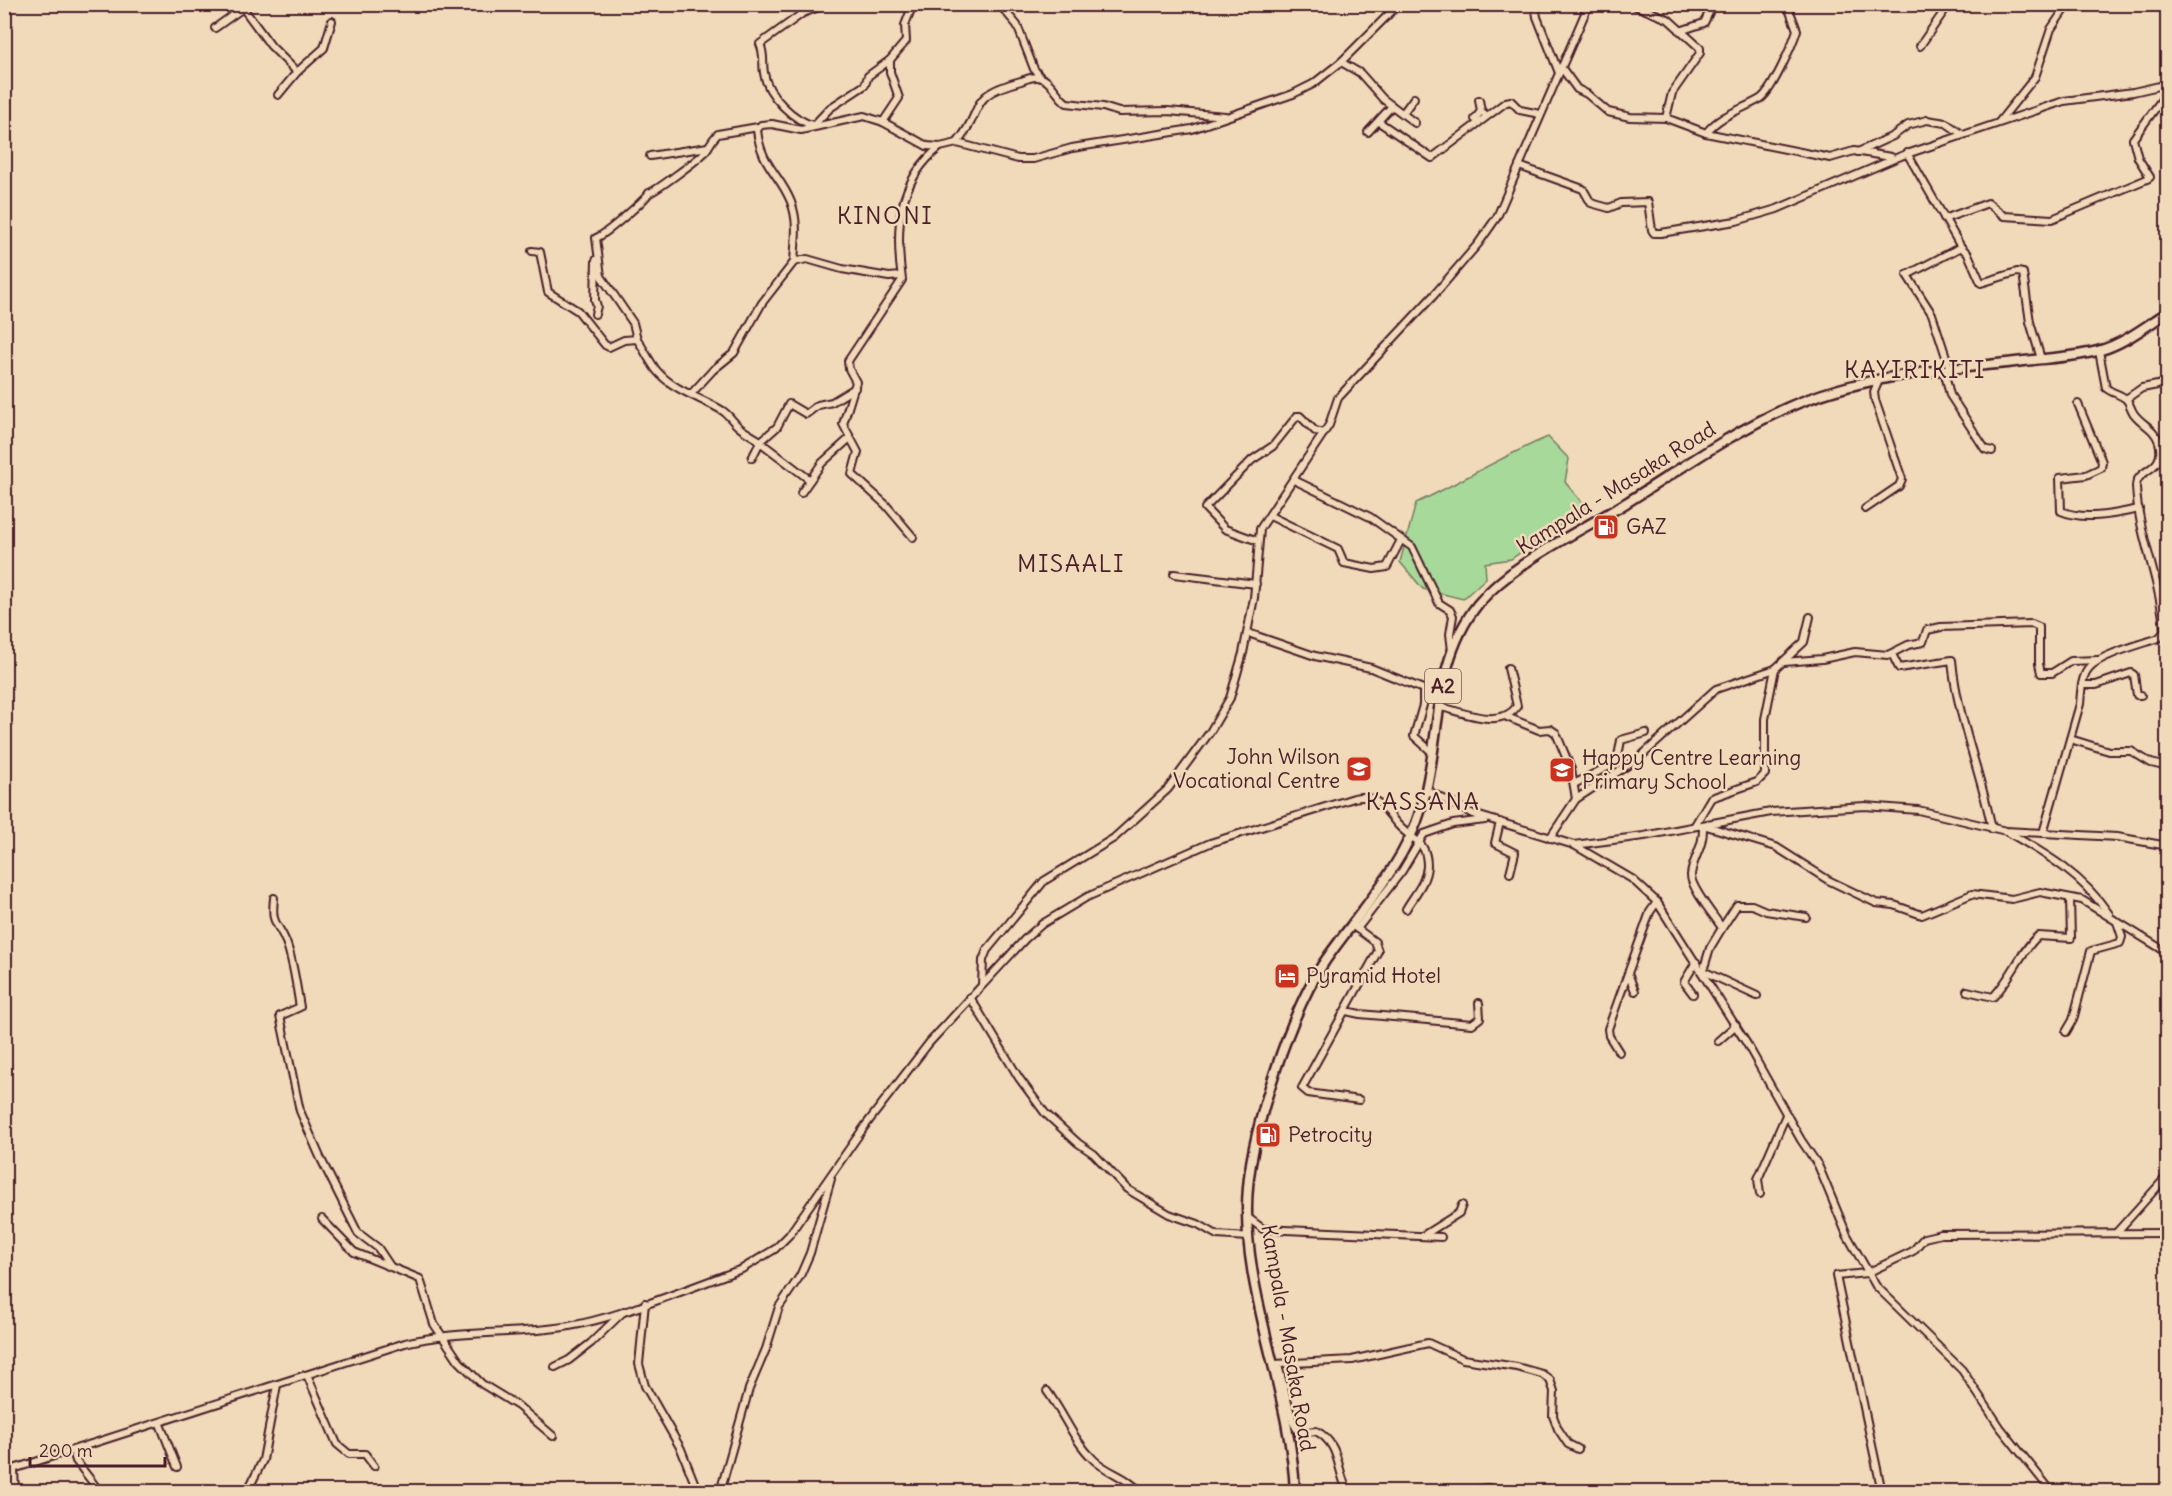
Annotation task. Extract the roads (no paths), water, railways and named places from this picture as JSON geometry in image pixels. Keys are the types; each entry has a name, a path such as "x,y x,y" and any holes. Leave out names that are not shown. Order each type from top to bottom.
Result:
{"main road":[{"name":"Kampala - Masaka Road","path":"1295,1491 1292,1451 1248,1237 1247,1190 1255,1140 1292,1027 1317,973 1354,927 1401,855 1415,838 1433,753 1438,706 1452,652 1469,616 1485,597 1510,576 1568,537 1776,412 1820,394 1879,380 1947,369 2099,351 2128,338 2168,312"}],"street":[{"path":"148,4 153,4"},
{"path":"817,126 804,123 789,114 774,94 765,76 764,55 760,44 803,13 827,4"},
{"path":"817,126 830,108 865,85 867,76 890,60 906,41 905,25 910,12 909,4"},
{"path":"999,4 1017,25 1041,78 1067,103 1103,107 1119,112 1168,111 1228,117"},
{"path":"810,480 740,428 730,416 704,403 692,393 668,382 657,370 637,339 633,323 603,281 596,238 619,223 630,209 645,200 649,193 660,189 675,174 704,153 718,134 772,124 801,130 864,116 884,122 919,143 940,147 957,143 1026,160 1072,148 1192,129 1305,88 1341,62 1399,4"},
{"path":"1535,4 1537,17 1560,70 1577,89 1587,94 1608,112 1630,117 1666,118 1706,133 1830,158 1847,152 1884,158 1904,154"},
{"path":"982,985 983,960 987,950 1037,888 1055,872 1113,838 1168,789 1188,764 1230,698 1248,633 1256,584 1260,529 1324,433 1338,398 1478,244 1497,217 1589,4"},
{"path":"1631,4 1654,11 1668,19 1701,51 1672,93 1666,118"},
{"path":"1680,31 1704,24 1713,4"},
{"path":"1706,133 1724,117 1760,99 1781,71 1797,30 1787,4"},
{"path":"1920,45 1949,4"},
{"path":"1999,123 2035,77 2051,29 2068,4"},
{"path":"215,28 242,6 271,46 297,72"},
{"path":"278,95 297,72 324,48 333,21"},
{"path":"884,122 899,98 890,72 890,60"},
{"path":"1341,62 1366,78 1392,106 1415,123"},
{"path":"957,143 966,133 975,108 990,91 1031,78 1041,78"},
{"path":"1519,166 1583,189 1591,203 1609,208 1621,203 1648,202 1652,230 1654,233 1660,233 1736,221 1777,209 1904,154 2070,100 2133,92 2168,84"},
{"path":"1944,219 1988,203 2004,216 2052,219 2147,179 2150,177 2138,158 2133,139 2168,91"},
{"path":"1403,113 1414,98"},
{"path":"1378,122 1432,158 1473,129 1483,113 1479,100"},
{"path":"1475,119 1511,101 1520,110 1540,114"},
{"path":"1368,132 1392,106"},
{"path":"1858,152 1893,136 1908,124 1927,120 1946,123 1962,134"},
{"path":"692,393 717,366 735,354 762,303 794,262 797,243 795,215 788,195 762,156 758,127"},
{"path":"650,156 708,147"},
{"path":"913,537 886,506 852,474 858,452 843,424 856,382 848,361 900,286 897,243 909,182 917,167 940,147"},
{"path":"1904,154 1961,247 1968,254 1981,283 2018,272 2023,273 2030,322 2041,359"},
{"path":"1961,247 1906,275 1932,314 1947,369 1950,395 1985,449 1992,451"},
{"path":"532,251 540,252 546,289 578,311 605,345 609,347 624,339 637,339"},
{"path":"794,262 807,259 842,269 889,277 901,276"},
{"path":"595,314 597,285 594,271 595,262 598,260"},
{"path":"597,285 613,293"},
{"path":"2043,832 2080,704 2082,685 2088,668 2099,660 2159,638 2164,632 2157,584 2139,509 2136,484 2140,476 2157,465 2159,448 2152,430 2134,414 2126,399 2106,388 2099,351"},
{"path":"1865,509 1899,486 1902,479 1875,400 1874,392 1879,380"},
{"path":"2126,399 2142,388 2168,383"},
{"path":"752,458 760,442 777,427 789,404 806,414 818,405 832,402 855,388"},
{"path":"2078,404 2102,462 2101,468 2086,476 2060,478 2061,511 2070,514 2106,515 2139,509"},
{"path":"1258,541 1226,529 1205,508 1252,460 1273,446 1297,416 1300,416 1317,432 1324,433"},
{"path":"801,493 822,463 850,438"},
{"path":"1294,480 1370,517 1415,551 1439,603 1450,610 1453,616 1450,634 1452,652"},
{"path":"1270,516 1338,549 1344,563 1359,567 1387,567 1401,540"},
{"path":"1174,574 1256,584"},
{"path":"1550,838 1576,799 1639,758 1721,686 1775,669 1784,662 1804,642 1810,617"},
{"path":"1784,662 1822,659 1855,652 1892,654 1908,645 1923,642 1930,628 2032,624 2039,627 2041,673 2052,673 2071,661 2099,660"},
{"path":"1248,633 1315,656 1371,668 1423,689 1423,705 1414,736 1433,753"},
{"path":"1892,654 1899,668 1917,667 1945,659 1952,660 1954,684 1972,756 1984,790 1992,829"},
{"path":"1507,717 1517,706 1508,668"},
{"path":"1695,825 1711,798 1757,782 1765,774 1765,719 1775,669"},
{"path":"2082,685 2096,685 2131,673 2134,675 2137,695 2141,695"},
{"path":"1438,706 1492,719 1507,717 1539,730 1550,729 1556,733 1574,784 1576,799"},
{"path":"1574,784 1617,762 1621,740 1646,733"},
{"path":"2070,739 2109,751 2131,751 2151,763 2168,767"},
{"path":"1426,790 1488,819 1574,845 1632,879 1657,902 1703,971 1818,1165 1847,1235 1867,1273 1887,1297 1932,1338 1962,1370 2000,1427 2052,1491"},
{"path":"4,1472 160,1424 405,1343 443,1335 565,1327 645,1303 760,1260 789,1235 898,1082 970,997 1025,939 1061,911 1210,843 1359,797 1383,805 1400,828 1415,838 1425,855 1425,876 1406,909"},
{"path":"1574,845 1644,836 1771,812 1882,807 1918,810 2006,831 2117,837 2168,846"},
{"path":"1415,838 1444,827 1488,819"},
{"path":"1500,822 1495,843 1515,853 1510,873"},
{"path":"1703,825 1776,847 1828,879 1876,903 1894,905 1920,915 1972,894 2012,899 2040,892 2082,900 2168,953"},
{"path":"1703,825 1704,842 1691,875 1693,885 1722,928"},
{"path":"2006,831 2061,863 2088,886 2111,917"},
{"path":"274,898 272,919 285,941 294,969 300,1007 280,1016 300,1111 358,1233 378,1248 390,1266"},
{"path":"1967,991 1992,997 2009,979 2031,941 2038,936 2071,938 2070,899"},
{"path":"1619,1052 1609,1036 1608,1029 1650,912 1657,902"},
{"path":"1703,971 1710,948 1737,904 1806,917"},
{"path":"2066,1032 2073,1020 2091,951 2120,943 2122,937 2118,922"},
{"path":"1354,927 1379,948 1302,1088 1308,1093 1359,1100"},
{"path":"1693,994 1684,982 1696,962"},
{"path":"1703,971 1757,996"},
{"path":"1629,975 1635,991"},
{"path":"970,997 1019,1078 1045,1113 1078,1143 1095,1154 1127,1189 1169,1214 1198,1224 1217,1235 1248,1237"},
{"path":"1346,1011 1472,1024 1480,1018 1479,1003"},
{"path":"1718,1041 1736,1025"},
{"path":"1760,1194 1758,1179 1786,1114"},
{"path":"720,1491 749,1389 784,1297 800,1276 810,1253 832,1175"},
{"path":"2116,1233 2168,1175"},
{"path":"1424,1235 1459,1213 1462,1205"},
{"path":"1247,1217 1263,1229 1441,1237"},
{"path":"322,1219 354,1252 422,1282 430,1317 459,1361 482,1384 518,1406 553,1436"},
{"path":"1882,1491 1836,1276 1867,1273 1913,1251 1921,1240 1930,1236 2168,1233"},
{"path":"645,1303 639,1364 645,1386 681,1449 698,1491"},
{"path":"555,1366 569,1360 591,1343 624,1310"},
{"path":"1348,1491 1341,1479 1336,1452 1330,1441 1316,1431 1299,1433 1293,1422 1276,1365 1352,1360 1428,1343 1463,1359 1517,1367 1542,1374 1550,1380 1554,1391 1552,1409 1556,1424 1569,1444 1578,1449"},
{"path":"307,1375 337,1444 349,1454 365,1454 374,1466"},
{"path":"247,1491 263,1460 277,1385"},
{"path":"1047,1391 1065,1414 1082,1447 1107,1471 1130,1482 1140,1491"},
{"path":"160,1424 177,1467"},
{"path":"73,1451 76,1461 100,1491"},
{"path":"14,1469 15,1491"},
{"path":"1456,1491 1488,1488 1500,1491"}],"place":[{"name":"GAZ","path":"1606,527"},
{"name":"John Wilson Vocational Centre","path":"1359,769"},
{"name":"Happy Centre Learning Primary School","path":"1562,770"},
{"name":"Pyramid Hotel","path":"1287,976"},
{"name":"Petrocity","path":"1268,1135"}],"district":[{"name":"KINONI","path":"885,216"},
{"name":"KAYIRIKITI","path":"1915,370"},
{"name":"MISAALI","path":"1071,564"},
{"name":"KASSANA","path":"1423,802"}]}
